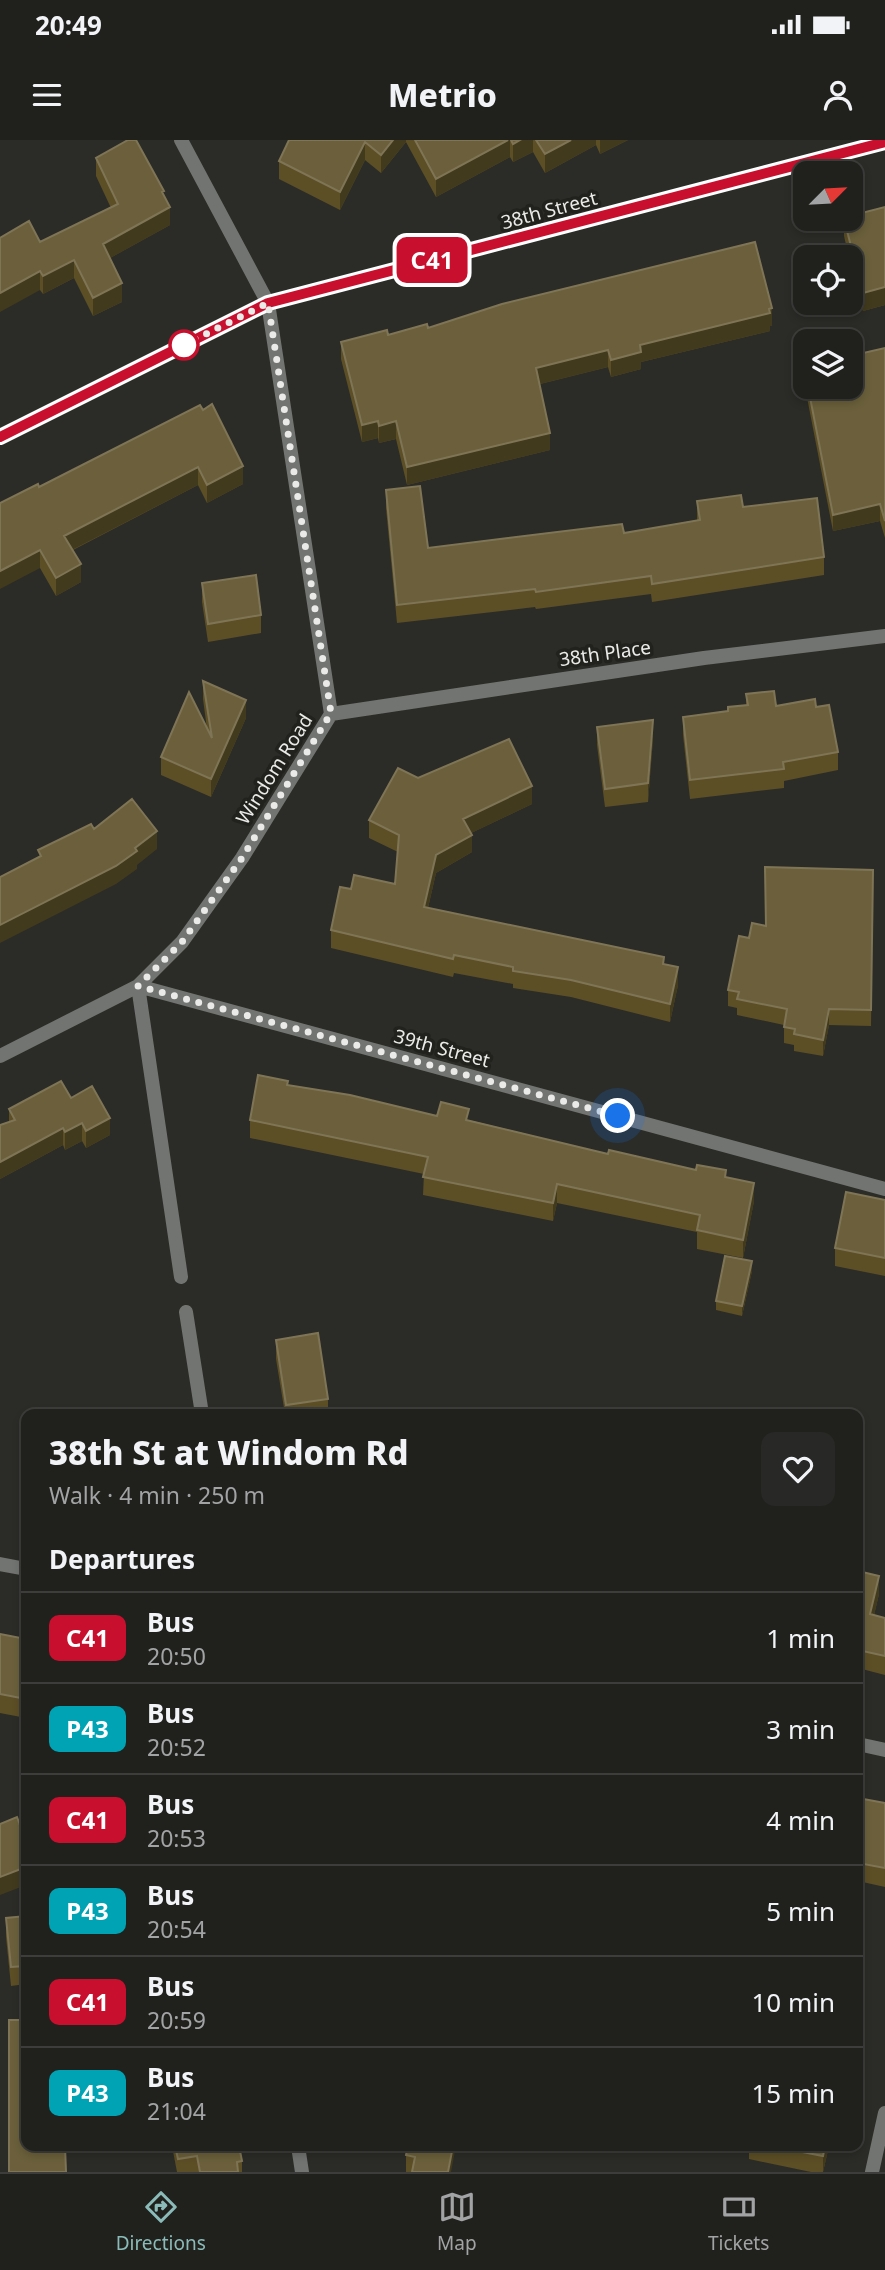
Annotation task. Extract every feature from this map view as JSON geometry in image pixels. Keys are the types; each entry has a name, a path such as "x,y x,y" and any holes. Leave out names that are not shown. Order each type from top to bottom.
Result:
{"main road":[{"name":"38th Street","path":"0,437 268,303 885,142"}],"street":[{"name":"Windom Road","path":"138,986 190,932 242,858 331,713 268,303 181,140"},
{"name":"38th Place","path":"331,713 704,658 885,636"},
{"path":"0,1056 138,986 181,1277"},
{"name":"39th Street","path":"138,986 885,1189"},
{"path":"186,1312 201,1409"},
{"path":"0,1564 21,1568"},
{"path":"863,1745 885,1750"},
{"path":"872,2172 885,2113"},
{"path":"299,2151 302,2172"}],"building":[{"path":"128,140 136,140 170,207 103,244 122,283 93,298 74,260 43,276 40,271 0,293 0,238 29,221 40,242 118,204 96,158"},
{"path":"289,140 393,140 381,155 365,142 340,192 279,161"},
{"path":"415,140 508,140 436,179"},
{"path":"536,140 571,140 545,154"},
{"path":"885,207 885,287 863,293 863,245 851,245 847,231 863,231 863,213"},
{"path":"755,242 772,308 769,309 770,313 640,345 641,352 611,360 608,350 536,368 550,433 407,467 396,421 379,426 378,421 362,425 341,342 387,330 388,335 427,324 428,328 502,304"},
{"path":"885,348 885,521 880,504 833,515 810,399 863,399 863,353"},
{"path":"212,404 243,466 207,485 198,467 64,536 81,564 56,578 40,550 0,571 0,503 38,484 39,487 200,405 203,410"},
{"path":"420,486 428,548 622,524 624,533 700,520 697,501 741,495 743,507 817,498 824,557 652,584 651,576 536,592 535,589 397,605 386,490"},
{"path":"256,575 261,615 208,624 202,583"},
{"path":"203,681 246,700 211,779 161,757 189,692 212,738"},
{"path":"774,691 776,706 815,699 816,707 829,705 838,752 783,762 784,769 690,780 683,717 728,711 728,707 748,705 746,694"},
{"path":"653,720 648,783 605,789 597,727"},
{"path":"509,739 532,786 463,819 472,835 436,855 424,907 664,957 663,964 678,967 670,1004 571,980 513,971 513,967 454,955 453,959 331,930 340,887 351,889 354,875 395,884 399,835 369,820 398,768 418,778"},
{"path":"132,799 157,831 135,848 137,851 116,866 0,925 0,877 41,856 38,850 91,824 94,829"},
{"path":"765,867 873,870 871,1010 829,1009 823,1040 794,1034 795,1029 784,1027 787,1009 737,999 739,992 728,990 739,936 749,938 752,923 766,926"},
{"path":"258,1075 288,1081 287,1085 350,1095 437,1116 441,1102 469,1109 466,1120 608,1154 609,1150 696,1170 697,1165 726,1170 725,1177 754,1183 743,1240 697,1230 700,1215 557,1184 553,1203 423,1177 428,1157 250,1120"},
{"path":"61,1081 71,1098 92,1086 110,1118 86,1131 82,1123 65,1132 63,1128 0,1162 0,1125 15,1120 9,1109"},
{"path":"846,1192 885,1200 885,1258 835,1248"},
{"path":"725,1256 752,1261 742,1306 716,1301"},
{"path":"318,1333 328,1399 286,1405 276,1340"},
{"path":"863,1572 879,1576 870,1614 885,1618 885,1656 863,1651"},
{"path":"0,1634 21,1638 21,1698 0,1694"},
{"path":"863,1799 885,1803 885,1868 863,1864"},
{"path":"17,1817 21,1828 21,1869 0,1877 0,1824"},
{"path":"21,1916 21,1966 11,1967 6,1918"},
{"path":"9,2020 21,2020 21,2151 65,2151 66,2172 9,2172"},
{"path":"176,2151 240,2151 242,2161 237,2162 238,2172 200,2172 197,2156 178,2159"},
{"path":"407,2151 452,2151 448,2172 412,2172 415,2157 406,2155"},
{"path":"798,2151 824,2151 823,2156"}],"bus line":[{"name":"C41","path":"0,437 268,303 885,142"}],"route":[{"path":"184,345 268,303 331,713 242,858 182,942 138,986 618,1116"}]}
